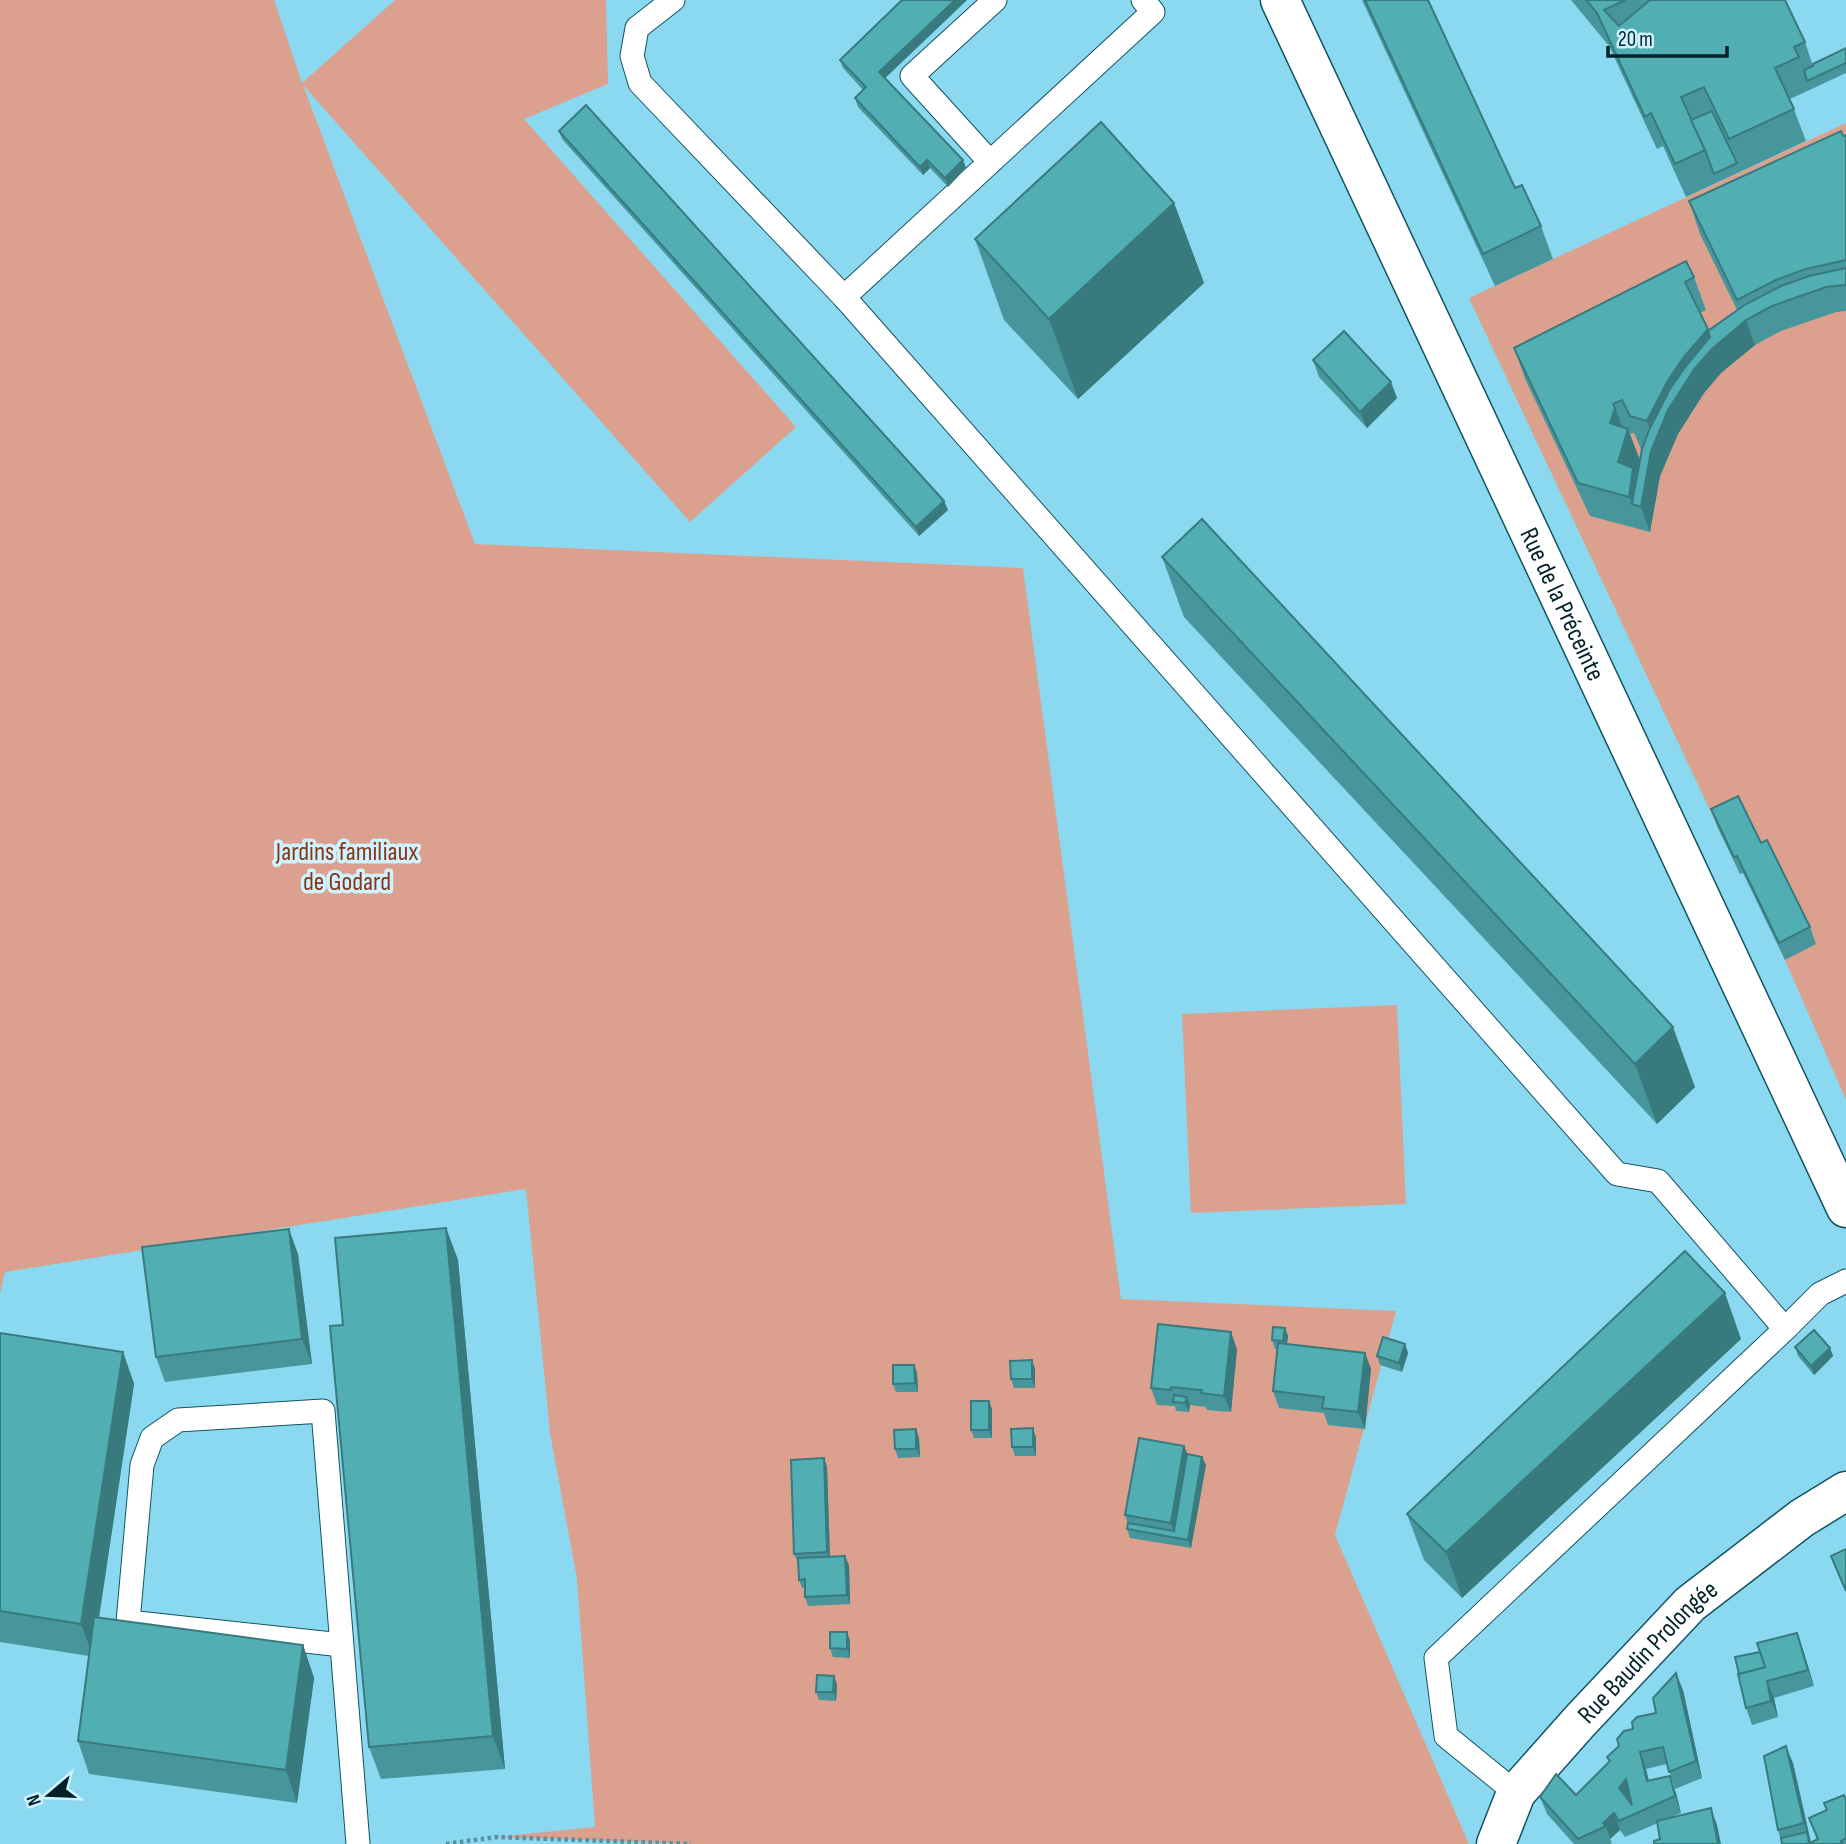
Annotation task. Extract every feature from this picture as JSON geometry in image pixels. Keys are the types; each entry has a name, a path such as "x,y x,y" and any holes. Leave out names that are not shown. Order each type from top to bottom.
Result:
{"street":[{"name":"Rue de la Préceinte","path":"1280,0 1846,1208"},
{"name":"Rue Baudin Prolongée","path":"1496,1844 1516,1793 1690,1604 1802,1518 1844,1493"}],"lane":[{"path":"673,0 637,28 632,55 640,83 845,297 1617,1174 1658,1181 1785,1329"},
{"path":"990,162 912,76 995,0"},
{"path":"845,297 1153,12 1143,0"},
{"path":"1516,1793 1446,1735 1436,1658 1820,1294 1846,1282"},
{"path":"342,1645 128,1622 142,1465 152,1438 178,1420 323,1411 342,1645 358,1844"}],"path":[{"path":"446,1844 496,1837 691,1844"}],"green space":[{"name":"Jardins familiaux de Godard","path":"0,0 274,0 302,83 395,0 606,0 608,84 524,119 796,427 690,522 303,85 475,544 1023,568 1121,1299 1396,1311 1335,1535 1469,1844 691,1844 496,1837 595,1827 577,1579 550,1433 526,1189 5,1272 0,1294"},
{"path":"1846,123 1846,1100 1785,960 1744,873 1740,874 1469,298"},
{"path":"1397,1005 1406,1204 1191,1213 1182,1014"}],"building":[{"path":"902,0 955,0 879,72 963,160 945,178 927,160 920,167 855,98 866,87 840,60"},
{"path":"1365,0 1428,0 1515,188 1522,185 1541,226 1483,254"},
{"path":"1586,0 1625,0 1604,10 1619,26 1650,0 1785,0 1805,42 1794,47 1799,57 1775,68 1794,109 1729,139 1704,87 1681,97 1705,150 1675,164 1651,113 1645,117 1597,13"},
{"path":"1846,48 1846,63 1807,81 1804,70"},
{"path":"586,105 944,501 916,527 559,131"},
{"path":"1712,111 1737,163 1714,174 1691,120"},
{"path":"1101,122 1174,203 1049,319 975,239"},
{"path":"1841,131 1843,136 1846,135 1846,260 1778,279 1737,300 1689,201"},
{"path":"1686,261 1694,277 1685,282 1708,329 1667,382 1647,421 1630,416 1622,400 1613,404 1615,408 1610,423 1628,429 1618,462 1633,468 1629,497 1578,483 1514,348"},
{"path":"1846,268 1846,285 1826,287 1772,306 1746,320 1712,349 1695,368 1668,410 1651,451 1641,507 1632,504 1642,449 1650,428 1670,389 1710,337 1708,331 1746,304 1781,286 1809,276"},
{"path":"1344,331 1391,382 1360,412 1313,360"},
{"path":"1202,519 1673,1027 1635,1064 1162,557"},
{"path":"1738,796 1761,843 1767,840 1810,927 1779,943 1711,809"},
{"path":"446,1228 493,1736 369,1747 330,1326 343,1325 335,1238"},
{"path":"289,1229 302,1339 156,1357 142,1247"},
{"path":"1685,1251 1725,1293 1446,1552 1407,1514"},
{"path":"1158,1324 1231,1332 1224,1396 1201,1393 1202,1390 1151,1388"},
{"path":"1273,1327 1285,1328 1283,1341 1272,1340"},
{"path":"1814,1330 1830,1348 1811,1366 1795,1347"},
{"path":"0,1333 123,1352 81,1624 0,1611"},
{"path":"1383,1337 1405,1344 1399,1363 1377,1356"},
{"path":"1278,1343 1365,1353 1358,1412 1322,1408 1324,1397 1273,1391"},
{"path":"1032,1360 1032,1379 1011,1379 1010,1361"},
{"path":"893,1365 914,1365 915,1383 893,1384"},
{"path":"1174,1395 1187,1397 1185,1403 1173,1402"},
{"path":"971,1401 989,1401 989,1430 971,1430"},
{"path":"1033,1428 1033,1447 1012,1447 1011,1429"},
{"path":"916,1429 916,1449 895,1449 894,1430"},
{"path":"1139,1438 1184,1446 1171,1523 1125,1515"},
{"path":"1187,1454 1202,1457 1188,1540 1127,1529 1128,1523 1174,1531"},
{"path":"824,1458 827,1552 794,1554 791,1460"},
{"path":"1846,1549 1846,1591 1831,1556"},
{"path":"845,1556 847,1595 805,1597 805,1579 799,1580 798,1558"},
{"path":"94,1617 303,1645 286,1770 78,1741"},
{"path":"830,1632 847,1632 847,1649 830,1648"},
{"path":"1797,1633 1808,1670 1767,1681 1771,1701 1746,1708 1738,1674 1765,1667 1757,1643"},
{"path":"1760,1652 1765,1667 1739,1674 1735,1657"},
{"path":"1676,1673 1696,1761 1669,1772 1663,1747 1640,1752 1647,1781 1670,1776 1675,1796 1619,1821 1614,1813 1603,1823 1606,1826 1578,1839 1540,1797 1556,1774 1576,1795 1610,1761 1607,1757 1619,1746 1617,1739 1624,1731 1633,1729 1632,1722 1637,1717 1656,1713 1653,1698","holes":["1626,1779 1632,1805 1619,1788"]},
{"path":"817,1675 834,1676 833,1692 816,1692"},
{"path":"1786,1746 1804,1823 1778,1830 1764,1756"},
{"path":"1844,1795 1846,1838 1841,1841 1842,1844 1808,1844 1818,1839 1809,1818 1827,1810 1824,1803"},
{"path":"1711,1808 1718,1844 1654,1844 1654,1841 1660,1839 1657,1821"},
{"path":"1807,1832 1808,1844 1782,1844 1781,1838"}]}
